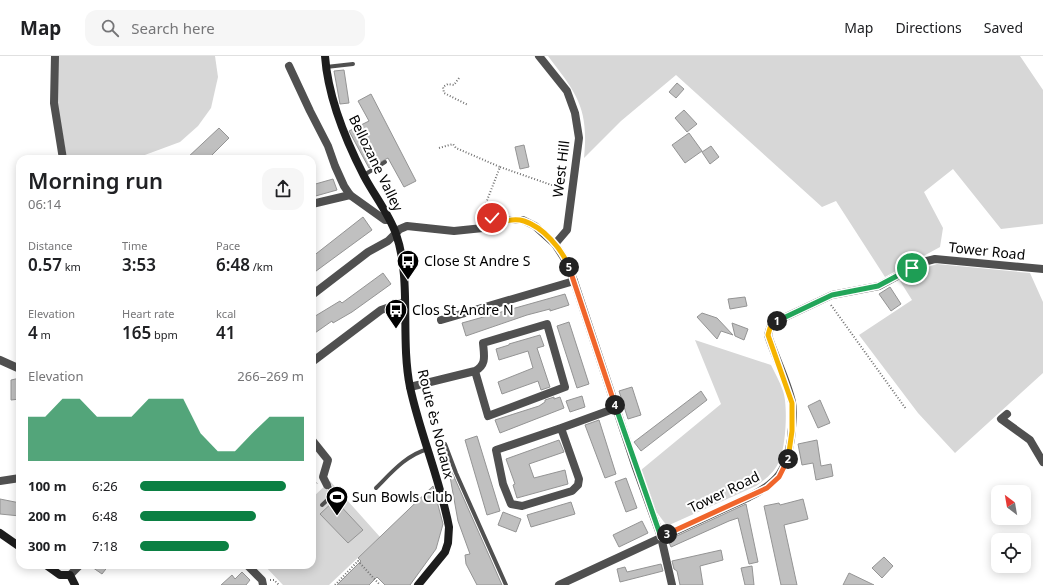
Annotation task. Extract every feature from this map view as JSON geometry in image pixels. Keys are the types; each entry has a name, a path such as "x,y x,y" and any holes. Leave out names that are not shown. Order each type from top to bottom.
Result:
{"street":[{"path":"55,56 54,103 62,155"},
{"name":"Bellozane Valley","path":"325,56 340,126 364,175 396,234"},
{"name":"West Hill","path":"539,56 567,91 574,112 579,138 566,230 555,244"},
{"path":"289,66 310,112 328,146 338,173 350,195 385,220 389,220"},
{"path":"316,203 350,195"},
{"path":"316,292 368,252 396,234 400,229 407,226 454,231 483,228 507,220 523,220 535,226 555,244 566,261 661,537 672,585"},
{"name":"Route ès Nouaux","path":"396,234 404,270 404,346 410,387 447,515 449,527 448,543 445,552 418,585"},
{"name":"Tower Road","path":"559,585 767,488 779,477 788,458 792,431 792,403 768,335 770,328 775,322 832,295 878,286 923,262 935,259 1043,269"},
{"path":"441,320 574,282"},
{"path":"316,359 381,310 404,302"},
{"path":"410,387 475,371 481,368 484,360 483,343 547,324 565,387 488,416 475,371"},
{"path":"0,360 16,367"},
{"path":"561,428 578,479 578,485 572,491 522,506 511,504 503,484 496,450 616,408"},
{"path":"1007,414 1001,420 1030,440 1043,462"},
{"path":"316,445 328,460 323,477 327,485"},
{"path":"0,481 16,479"},
{"path":"0,533 16,544"},
{"path":"52,569 60,575 70,575 76,569"},
{"path":"252,569 262,580 263,585"},
{"path":"70,575 75,585"}],"lane":[{"path":"326,66 353,64"},
{"path":"364,175 385,162"},
{"path":"445,444 456,473 506,585"},
{"path":"376,488 405,460 420,451 428,449"},
{"path":"322,505 335,493 327,485"}],"path":[{"path":"459,78 454,85 448,84 444,87 444,93 468,105"},
{"path":"439,148 453,144 456,148 500,167 563,190"},
{"path":"494,224 486,203 500,167"},
{"path":"826,298 906,409"},
{"path":"335,585 358,561 380,585"}],"shaded area":[{"path":"58,56 215,56 218,77 211,108 198,126 180,142 145,155 66,155 57,103"},
{"path":"548,56 1020,56 1043,90 1043,224 1001,229 953,169 924,192 943,228 940,247 885,277 836,201 822,207 676,75 621,121 584,158 585,126 579,102 567,81"},
{"path":"937,264 1030,273 1043,302 1043,373 955,453 918,413 859,335 912,300 900,281 921,269"},
{"path":"695,340 771,365 785,397 786,415 784,444 776,467 767,478 756,486 667,526 655,510 641,470 721,404"},
{"name":"Sun Bowls Club","path":"330,481 380,537 329,585 283,585 268,569 316,569 316,494"}],"building":[{"path":"344,70 349,103 340,104 334,71"},
{"path":"677,83 684,89 676,98 669,92"},
{"path":"371,94 416,181 404,187 388,158 369,168 349,131 369,121 358,101"},
{"path":"684,110 697,124 687,132 675,118"},
{"path":"219,128 229,138 212,155 190,155"},
{"path":"689,133 702,151 685,163 672,145"},
{"path":"524,145 529,167 520,169 515,147"},
{"path":"711,146 719,157 710,164 702,152"},
{"path":"333,179 337,190 316,196 316,184"},
{"path":"363,217 372,230 316,271 316,254"},
{"path":"383,273 391,284 352,312 333,323 332,321 316,332 316,316 340,301 342,303"},
{"path":"890,287 901,304 891,311 879,294"},
{"path":"565,294 569,305 550,311 550,309 527,315 466,336 462,323"},
{"path":"745,297 747,306 730,309 728,299"},
{"path":"702,313 717,318 733,335 721,331 717,339 697,317"},
{"path":"569,322 589,384 577,388 557,326"},
{"path":"732,323 748,329 744,340 735,336"},
{"path":"540,335 544,346 537,348 550,387 541,390 538,381 502,394 498,382 533,368 528,351 499,360 496,349"},
{"path":"16,379 16,399 11,400 11,380"},
{"path":"632,387 641,415 628,419 619,391"},
{"path":"701,391 707,400 641,451 634,442"},
{"path":"582,396 585,407 570,412 566,401"},
{"path":"554,397 554,399 560,397 564,408 500,433 495,420 539,406 545,402 545,400"},
{"path":"820,400 830,423 818,428 808,406"},
{"path":"599,420 616,474 605,478 585,425"},
{"path":"477,436 500,511 487,515 465,440"},
{"path":"559,440 564,452 529,464 534,478 565,470 568,484 517,498 513,485 515,484 506,459"},
{"path":"817,440 821,466 831,464 833,476 816,480 813,463 802,465 798,444"},
{"path":"451,470 502,585 477,585 466,564 465,555 470,554 458,521 449,471"},
{"path":"626,478 637,508 626,512 615,482"},
{"path":"433,486 443,524 436,549 410,585 385,585 377,577 369,585 337,585 361,561 358,558"},
{"path":"0,499 16,502 16,516 0,514"},
{"path":"803,499 808,519 784,525 797,585 781,585 764,506 779,503 780,505"},
{"path":"335,500 363,530 348,543 320,514"},
{"path":"571,502 575,514 531,527 527,515"},
{"path":"746,504 758,562 749,564 738,518 671,547 668,540"},
{"path":"503,512 521,519 516,532 498,525"},
{"path":"642,521 648,533 619,547 613,535"},
{"path":"721,550 723,560 700,566 703,585 680,585 677,571 674,569 672,561"},
{"path":"884,557 893,566 882,578 872,568"},
{"path":"661,564 663,571 620,582 617,569 625,567 627,572"},
{"path":"752,566 754,585 745,585 741,568"},
{"path":"95,569 106,569 102,574"},
{"path":"242,572 250,580 246,585 221,585 232,575 235,579"},
{"path":"849,573 874,585 843,585"}],"place":[{"name":"Close St Andre S","path":"408,280"},
{"name":"Clos St Andre N","path":"396,330"},
{"name":"Sun Bowls Club","path":"337,516"}],"route":[{"path":"492,218 494,224 507,220 523,220 535,226 555,244 566,261 661,537 767,488 779,477 786,465 792,431 792,403 768,335 770,328 775,322 832,295 869,290 912,268"}]}
